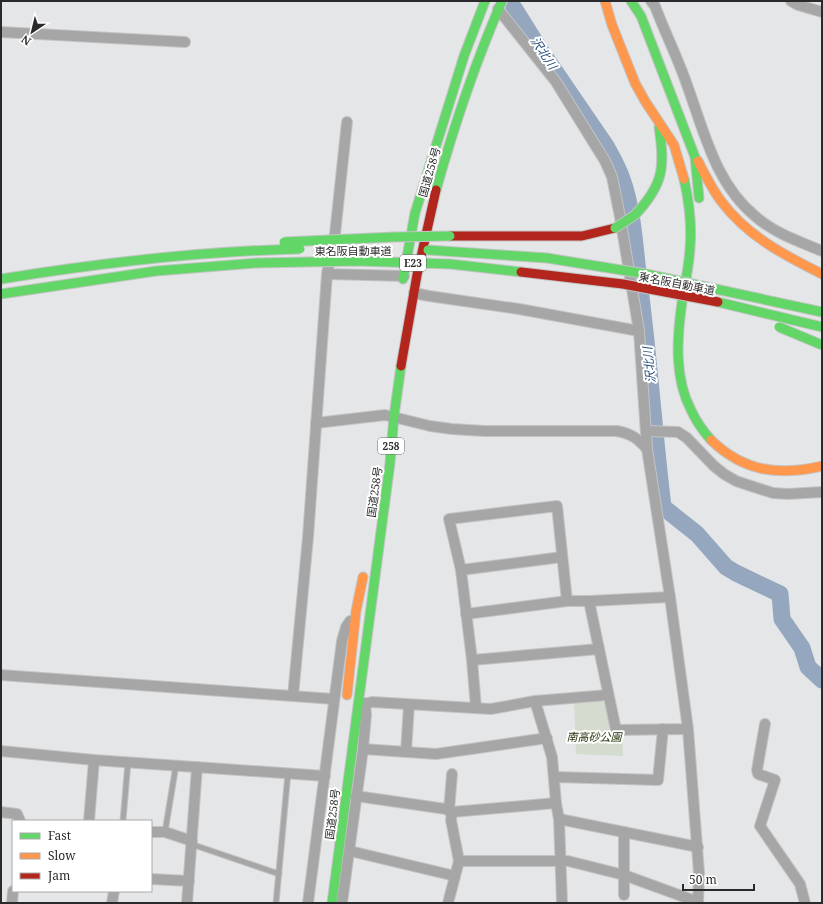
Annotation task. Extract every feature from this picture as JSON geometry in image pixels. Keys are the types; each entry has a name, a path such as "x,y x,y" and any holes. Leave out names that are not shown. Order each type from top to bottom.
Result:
{"highway":[{"name":"国道258号","path":"401,291 415,213 464,56 485,1"},
{"path":"604,1 637,88 675,147 684,176 689,205 691,239 688,272 681,311 679,367 681,383 693,417 704,432 723,450 747,465 772,471 796,472 822,466"},
{"path":"631,1 641,16 695,157 721,201 748,232 782,254 822,274"},
{"name":"国道258号","path":"332,903 390,463 387,415 431,208 450,141 477,60 500,5"},
{"path":"256,249 284,242 394,237 582,236 615,228 635,215 645,205 657,184 662,170 663,154 658,120"},
{"path":"695,157 700,206"},
{"name":"東名阪自動車道","path":"1,279 155,257 256,249 350,248"},
{"name":"東名阪自動車道","path":"397,249 452,251 547,258 646,274 822,312"},
{"name":"東名阪自動車道","path":"1,294 156,270 257,263 357,261 450,264 623,284 736,306 822,327"},
{"path":"575,279 595,287 690,306 698,276"},
{"path":"725,313 762,321 822,345"},
{"path":"346,700 356,611 365,566"}],"street":[{"path":"651,1 655,6 687,84 711,155 729,188 754,216 768,227 822,251"},
{"path":"791,1 798,5 822,12"},
{"path":"459,861 560,861 624,875 698,903 698,847 688,729 670,598 646,449 652,431 639,331 612,177 605,161 556,82 500,5"},
{"path":"1,32 185,42"},
{"path":"293,696 308,536 327,274 335,234 347,122"},
{"path":"327,274 404,276"},
{"path":"414,293 518,309 639,331"},
{"path":"316,424 387,415 430,426 452,429 484,431 618,432 629,433 646,449"},
{"path":"652,431 678,432 683,435 714,466 736,481 773,493 802,494 822,492"},
{"path":"476,708 472,660 461,570 449,519 557,506 567,601"},
{"path":"461,570 562,557"},
{"path":"466,614 567,601 670,598"},
{"path":"589,601 616,730 688,729"},
{"path":"308,903 342,641 346,627 356,611"},
{"path":"472,660 599,649"},
{"path":"1,675 334,699"},
{"path":"342,903 363,749 366,715 361,689"},
{"path":"365,704 372,702 491,709 535,701 608,695"},
{"path":"535,701 552,758 555,777 556,803 559,819 562,903"},
{"path":"406,752 410,705"},
{"path":"765,724 757,770 758,774 776,780 760,826 800,884 805,903"},
{"path":"555,777 658,780 662,730"},
{"path":"363,749 436,754 546,738"},
{"path":"1,751 94,760 325,776"},
{"path":"89,820 94,760"},
{"path":"187,903 197,767"},
{"path":"448,903 459,861 451,820 452,774"},
{"path":"356,796 451,811 556,803"},
{"path":"1,812 17,814 20,820"},
{"path":"559,819 698,847"},
{"path":"152,832 165,832 192,842"},
{"path":"624,832 624,895"},
{"path":"350,851 455,876"},
{"path":"152,879 189,882"},
{"path":"12,903 13,892"},
{"path":"112,903 114,892"}],"lane":[{"path":"123,820 128,762"},
{"path":"165,832 176,765"},
{"path":"276,903 288,773"},
{"path":"192,842 279,874"}],"green space":[{"name":"南高砂公園","path":"599,700 606,704 612,735 622,735 623,756 576,754 574,702"}],"waterway":[{"name":"沢北川","path":"514,8 539,48 606,146 619,170 626,190 635,243 646,337 663,507 697,534 726,567 780,594 782,619 802,648 808,667 822,680"}],"traffic: fast":[{"path":"403,279 415,213 464,56 485,1"},
{"path":"436,190 466,95 502,1"},
{"path":"631,1 641,16 695,157 699,198"},
{"path":"635,215 652,194 660,174 662,153 659,127"},
{"path":"684,179 690,213 691,239 679,329 679,371 682,385 691,410 700,426 711,440"},
{"path":"615,228 635,215"},
{"path":"284,242 450,236"},
{"path":"1,279 75,268 187,255 300,249"},
{"path":"428,250 547,258 646,274 822,312"},
{"path":"1,294 156,271 257,263 357,261 450,264 521,272"},
{"path":"718,302 822,327"},
{"path":"779,327 822,345"},
{"path":"332,903 390,463 394,416 401,366"}],"traffic: slow":[{"path":"605,1 612,25 635,83 674,145 684,179"},
{"path":"698,161 718,196 742,224 767,244 822,274"},
{"path":"711,440 723,451 736,459 763,469 791,471 822,466"},
{"path":"347,695 356,611 363,577"}],"traffic: jam":[{"path":"401,366 417,275 436,190"},
{"path":"450,236 582,236 615,228"},
{"path":"521,272 623,284 718,302"}]}
